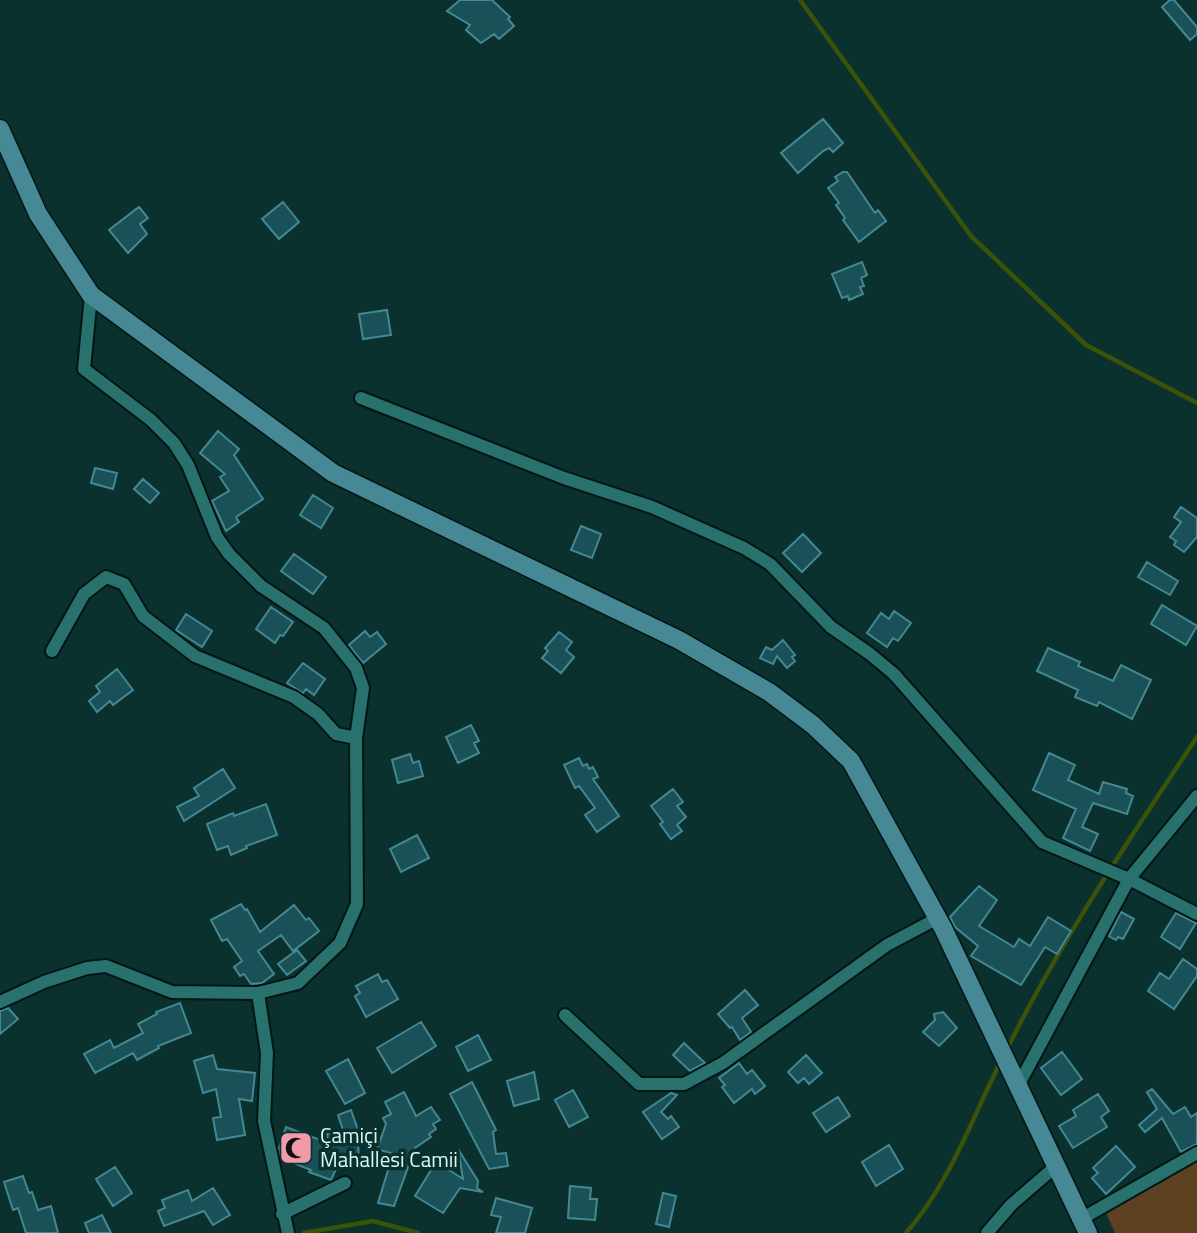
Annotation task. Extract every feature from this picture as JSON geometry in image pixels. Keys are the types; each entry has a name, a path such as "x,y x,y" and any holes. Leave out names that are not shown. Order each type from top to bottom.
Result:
{"main road":[{"path":"0,129 38,214 92,295 332,473 679,639 769,692 813,725 851,761 938,918 1084,1226"}],"street":[{"path":"0,1002 44,982 87,968 106,966 172,992 258,993 298,983 340,943 357,904 356,738 363,688 356,668 324,628 261,586 229,554 217,537 188,465 174,443 151,420 84,369 92,295"},
{"path":"361,398 564,478 652,507 744,548 770,565 831,627 894,674 1042,842 1129,879 1197,914"},
{"path":"52,651 85,594 106,577 124,584 143,616 195,656 294,697 318,714 336,734 356,738"},
{"path":"1018,1086 1129,879 1197,796"},
{"path":"565,1015 639,1084 684,1084 723,1063 887,945 938,918"},
{"path":"258,993 267,1053 264,1121 285,1225 345,1183"},
{"path":"1084,1226 1197,1153"},
{"path":"987,1233 1011,1205 1056,1166"}],"shaded area":[{"path":"1197,1162 1197,1233 1115,1233 1106,1213"}],"building":[{"path":"460,0 492,0 510,17 508,19 514,26 499,39 494,34 481,43 466,30 470,25 447,11"},
{"path":"1174,0 1197,27 1197,34 1190,40 1162,7"},
{"path":"823,119 843,143 833,152 829,148 823,151 798,173 781,153"},
{"path":"847,172 875,213 878,210 886,221 859,242 843,220 845,218 836,205 839,203 828,188 838,181 835,177"},
{"path":"283,202 299,222 279,239 262,219"},
{"path":"139,207 148,218 140,224 147,234 128,253 109,230"},
{"path":"862,262 867,275 861,278 864,286 860,287 863,294 849,300 848,296 842,298 832,274"},
{"path":"387,310 391,335 363,339 359,314"},
{"path":"218,431 239,449 234,455 263,499 236,517 239,522 226,531 212,501 229,491 220,477 225,474 200,453"},
{"path":"95,468 117,473 113,489 91,483"},
{"path":"143,479 159,493 150,503 134,489"},
{"path":"313,495 333,508 321,528 300,515"},
{"path":"1181,507 1197,518 1197,537 1184,552 1174,545 1176,541 1170,537 1181,522 1174,517"},
{"path":"581,526 601,534 592,558 571,550"},
{"path":"803,534 821,553 802,572 783,553"},
{"path":"294,554 326,577 313,594 281,571"},
{"path":"1147,562 1178,581 1170,595 1138,577"},
{"path":"1162,605 1197,626 1186,645 1151,624"},
{"path":"271,607 293,622 275,643 256,629"},
{"path":"894,611 911,623 898,641 893,638 887,647 867,633 881,613 889,619"},
{"path":"186,614 212,631 202,647 176,630"},
{"path":"365,631 370,637 377,632 386,644 363,663 349,645"},
{"path":"559,632 572,642 566,650 574,657 561,673 542,658 548,651 545,648"},
{"path":"783,640 795,655 792,657 795,661 787,668 777,656 773,664 760,658 766,647 772,650"},
{"path":"1048,648 1080,662 1078,666 1113,681 1121,665 1151,680 1132,719 1099,702 1097,706 1075,697 1078,690 1037,671"},
{"path":"303,663 325,679 314,695 306,689 303,693 287,683"},
{"path":"117,669 133,690 113,705 110,701 97,712 89,701 100,692 96,686"},
{"path":"471,725 479,741 474,743 479,753 458,763 446,737"},
{"path":"1049,753 1075,765 1068,780 1099,794 1103,782 1127,789 1126,793 1133,796 1127,814 1093,803 1082,827 1098,834 1090,851 1063,838 1076,809 1033,790"},
{"path":"410,754 413,763 419,761 423,776 398,783 392,760"},
{"path":"579,758 583,766 587,764 589,769 593,767 598,777 593,779 619,816 597,832 585,815 595,808 579,786 575,788 564,765"},
{"path":"223,769 235,788 184,821 177,807 199,796 194,788"},
{"path":"673,789 683,802 677,806 686,817 677,825 682,831 671,839 651,806"},
{"path":"266,804 277,835 246,846 247,848 231,855 228,846 217,850 207,824"},
{"path":"417,835 429,858 401,872 390,849"},
{"path":"979,886 997,900 979,926 1014,947 1019,939 1030,946 1048,917 1071,931 1057,954 1045,947 1021,985 971,956 978,946 955,927 950,917"},
{"path":"241,904 247,909 260,932 294,905 319,931 293,951 281,935 258,951 274,974 262,983 251,984 244,974 240,976 234,967 242,961 227,939 222,941 211,920"},
{"path":"1121,912 1134,919 1123,939 1118,937 1116,940 1109,936"},
{"path":"1176,913 1196,923 1180,949 1161,937"},
{"path":"297,950 306,961 287,975 278,964"},
{"path":"1183,959 1197,969 1197,976 1174,1009 1148,991 1160,973 1169,979"},
{"path":"378,974 382,982 387,980 398,999 366,1017 355,996 360,993 356,986"},
{"path":"745,990 758,1005 742,1018 751,1032 740,1040 732,1027 718,1014"},
{"path":"180,1003 191,1033 158,1046 159,1048 137,1060 133,1053 95,1073 84,1054 110,1040 114,1048 143,1033 138,1024 157,1014 156,1012"},
{"path":"8,1008 18,1019 0,1034 0,1011"},
{"path":"943,1012 957,1028 939,1046 923,1032 935,1020 934,1014"},
{"path":"421,1022 436,1046 392,1073 377,1048"},
{"path":"478,1035 491,1060 468,1071 456,1047"},
{"path":"684,1043 705,1063 690,1071 673,1055"},
{"path":"1062,1052 1082,1079 1061,1095 1041,1068"},
{"path":"213,1055 217,1069 255,1073 252,1101 239,1099 245,1135 217,1140 213,1118 221,1117 216,1089 203,1093 194,1061"},
{"path":"806,1055 822,1073 809,1084 804,1078 798,1083 788,1072"},
{"path":"348,1059 365,1093 345,1104 326,1071"},
{"path":"739,1063 747,1074 752,1070 765,1086 755,1094 752,1089 734,1103 719,1078"},
{"path":"534,1072 539,1099 514,1106 507,1081"},
{"path":"472,1082 496,1130 493,1132 496,1154 506,1153 508,1166 489,1169 450,1094"},
{"path":"1152,1089 1173,1114 1185,1107 1191,1117 1197,1113 1197,1144 1181,1152 1162,1118 1145,1132 1139,1125 1157,1109 1147,1092"},
{"path":"573,1090 588,1117 569,1127 555,1100"},
{"path":"404,1092 416,1116 431,1107 440,1120 433,1124 436,1129 429,1134 431,1137 415,1148 394,1206 378,1203 393,1154 377,1149 386,1124 383,1118 391,1114 385,1102"},
{"path":"671,1093 677,1095 661,1112 668,1119 671,1116 679,1127 662,1139 643,1112"},
{"path":"1098,1094 1109,1111 1101,1117 1107,1127 1073,1148 1059,1126 1076,1116 1073,1110"},
{"path":"838,1097 850,1116 826,1132 813,1113"},
{"path":"351,1110 357,1127 359,1158 340,1160 331,1180 281,1158 279,1148 286,1127 328,1143 327,1134 344,1133 338,1115"},
{"path":"889,1145 903,1169 876,1186 862,1162"},
{"path":"1116,1146 1135,1167 1106,1194 1092,1178 1098,1173 1093,1168"},
{"path":"458,1149 478,1181 477,1188 483,1192 460,1188 443,1213 415,1196 433,1167 436,1169 440,1164 463,1179"},
{"path":"115,1167 132,1193 113,1206 96,1179"},
{"path":"23,1176 38,1210 51,1206 58,1233 26,1233 18,1208 13,1210 4,1182"},
{"path":"570,1186 591,1188 590,1199 597,1199 595,1220 568,1218"},
{"path":"213,1188 230,1215 213,1225 204,1211 164,1226 158,1211 165,1208 162,1200 188,1190 192,1201"},
{"path":"663,1193 676,1196 669,1227 656,1224"},
{"path":"496,1198 532,1208 525,1233 496,1233 501,1217 491,1215"},
{"path":"102,1215 111,1233 89,1233 85,1223"}],"waterway":[{"path":"800,0 971,236 1086,345 1197,403"},
{"path":"1007,1049 1073,929 1197,737"},
{"path":"906,1233 947,1173 1000,1063"},
{"path":"304,1233 373,1221 418,1233"}],"place":[{"name":"Çamiçi Mahallesi Camii","path":"296,1148"}]}
